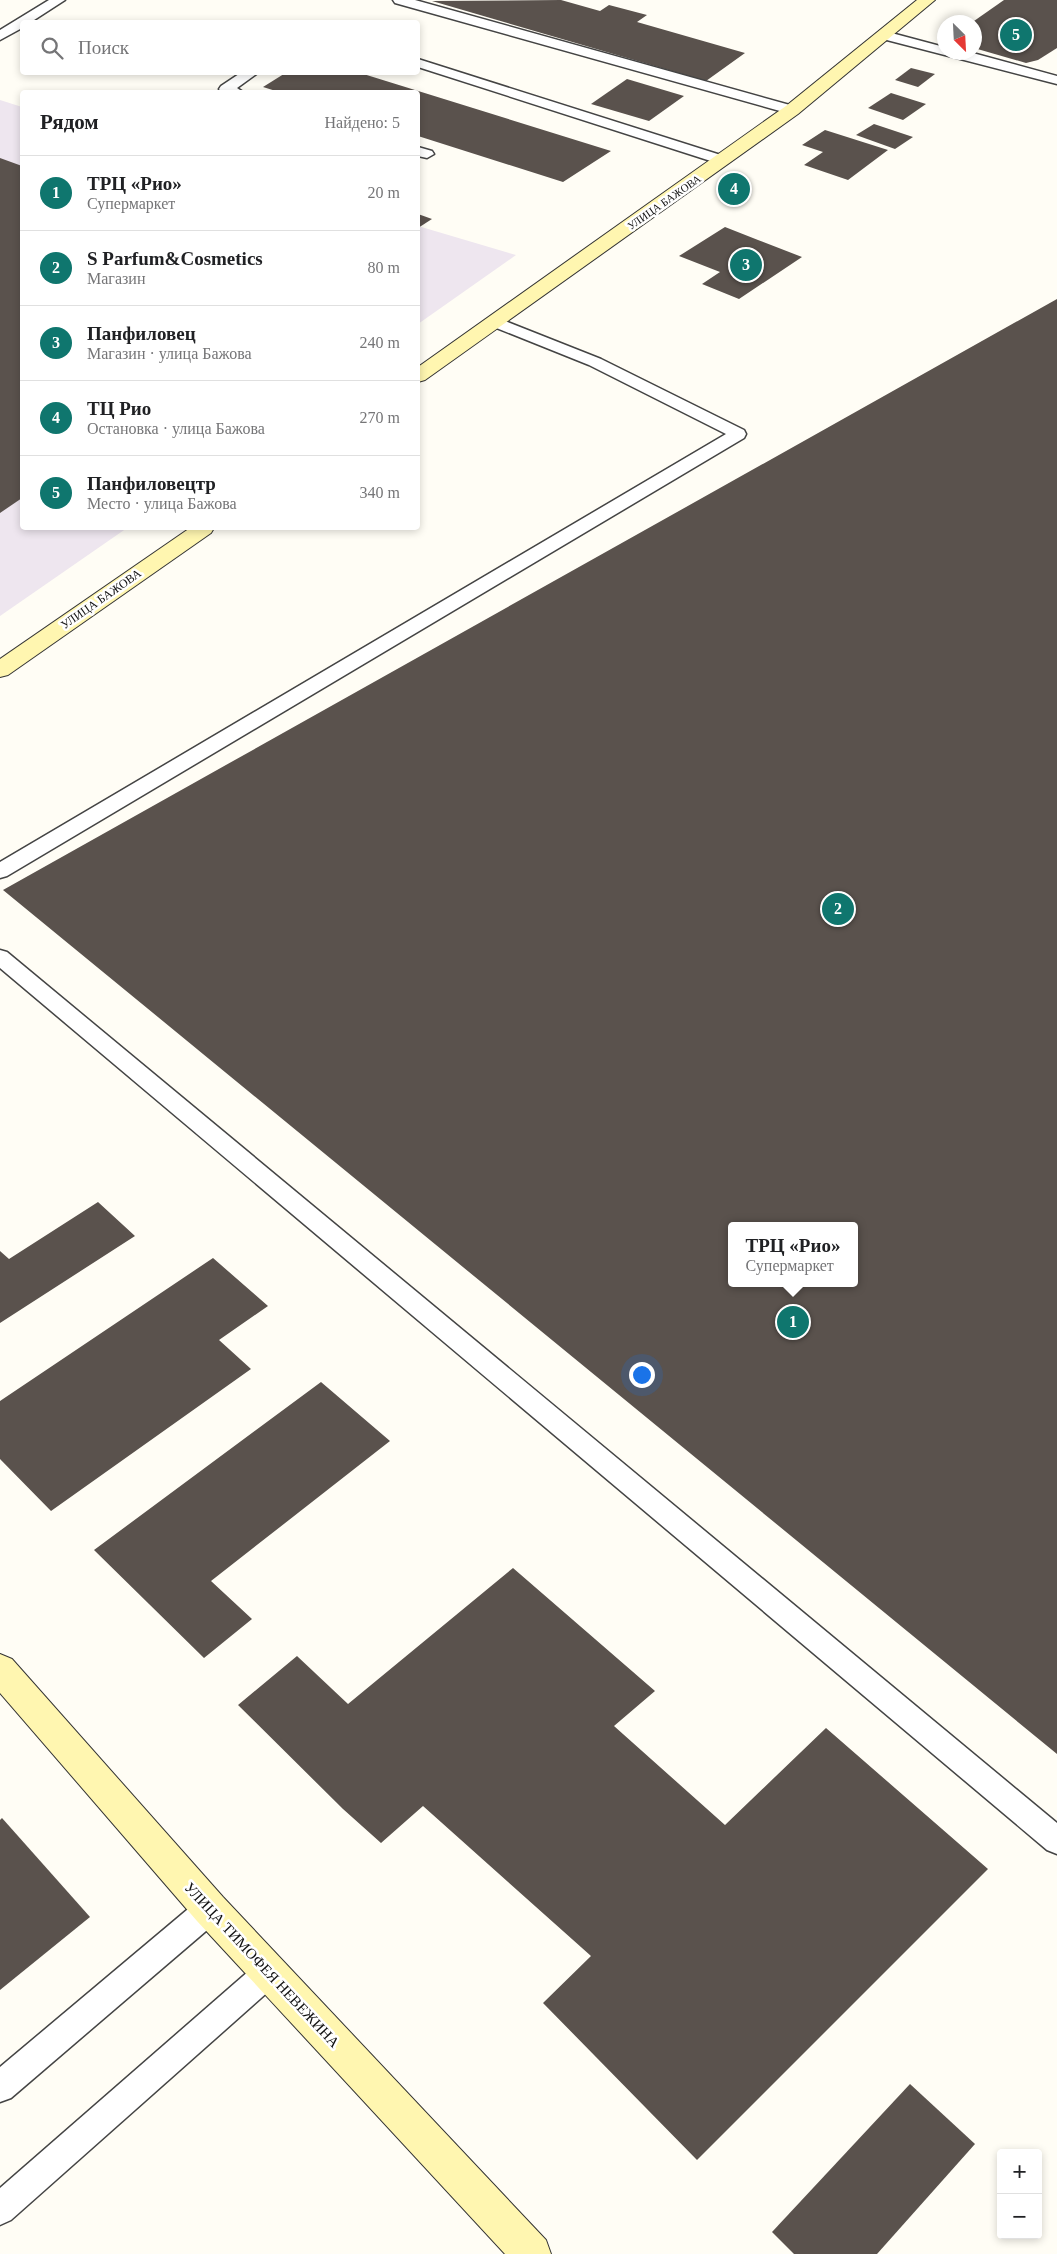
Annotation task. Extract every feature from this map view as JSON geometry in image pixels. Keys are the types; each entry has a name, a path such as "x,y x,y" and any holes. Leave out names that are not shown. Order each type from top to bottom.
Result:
{"main road":[{"name":"УЛИЦА БАЖОВА","path":"420,375 792,110 927,0"},
{"name":"УЛИЦА БАЖОВА","path":"0,670 200,530"},
{"name":"УЛИЦА ТИМОФЕЯ НЕВЕЖИНА","path":"4,1679 210,1909 532,2254"}],"lane":[{"path":"26,20 58,0"},
{"path":"400,0 792,110"},
{"path":"0,36 20,24"},
{"path":"884,35 937,49"},
{"path":"981,60 1057,80"},
{"path":"420,64 722,160"},
{"path":"229,90 226,89 247,75"},
{"path":"0,871 738,434 595,362 495,322"},
{"path":"0,957 1057,1841"},
{"path":"0,2087 210,1909"},
{"path":"0,2209 268,1972"}],"shaded area":[{"path":"0,100 20,106 20,530 124,530 0,616"},
{"path":"420,227 516,255 420,323"}],"building":[{"path":"561,0 600,11 609,5 647,15 637,22 745,53 706,81 432,1"},
{"path":"1004,0 1057,0 1057,48 1038,60 1026,63 982,50 982,15"},
{"path":"911,68 935,74 918,87 895,80"},
{"path":"282,75 367,75 415,90 273,90 263,87"},
{"path":"627,79 684,96 649,121 591,104"},
{"path":"420,92 611,151 563,182 420,137"},
{"path":"891,93 926,104 903,120 868,108"},
{"path":"874,124 913,137 895,149 856,135"},
{"path":"825,130 888,150 848,180 804,165 823,152 802,145"},
{"path":"0,158 20,165 20,499 0,513"},
{"path":"420,215 432,219 420,227"},
{"path":"725,227 802,257 739,299 702,284 720,272 679,256"},
{"path":"1057,299 1057,1754 3,890"},
{"path":"98,1202 135,1236 0,1323 0,1251 9,1259"},
{"path":"213,1258 268,1306 219,1340 251,1369 51,1511 0,1459 0,1401"},
{"path":"321,1382 390,1441 211,1581 252,1619 204,1658 94,1550"},
{"path":"513,1568 655,1691 614,1726 725,1825 826,1728 988,1869 697,2160 543,2003 591,1956 423,1806 381,1843 343,1809 238,1705 297,1656 348,1704"},
{"path":"2,1818 90,1917 0,1990 0,1820"},
{"path":"910,2084 975,2144 877,2254 794,2254 772,2232"}],"place":[{"name":"Панфиловецтр","path":"1016,35"},
{"name":"ТЦ Рио","path":"734,189"},
{"name":"Панфиловец","path":"746,265"},
{"name":"S Parfum&Cosmetics","path":"838,909"},
{"name":"ТРЦ «Рио»","path":"793,1322"}]}
